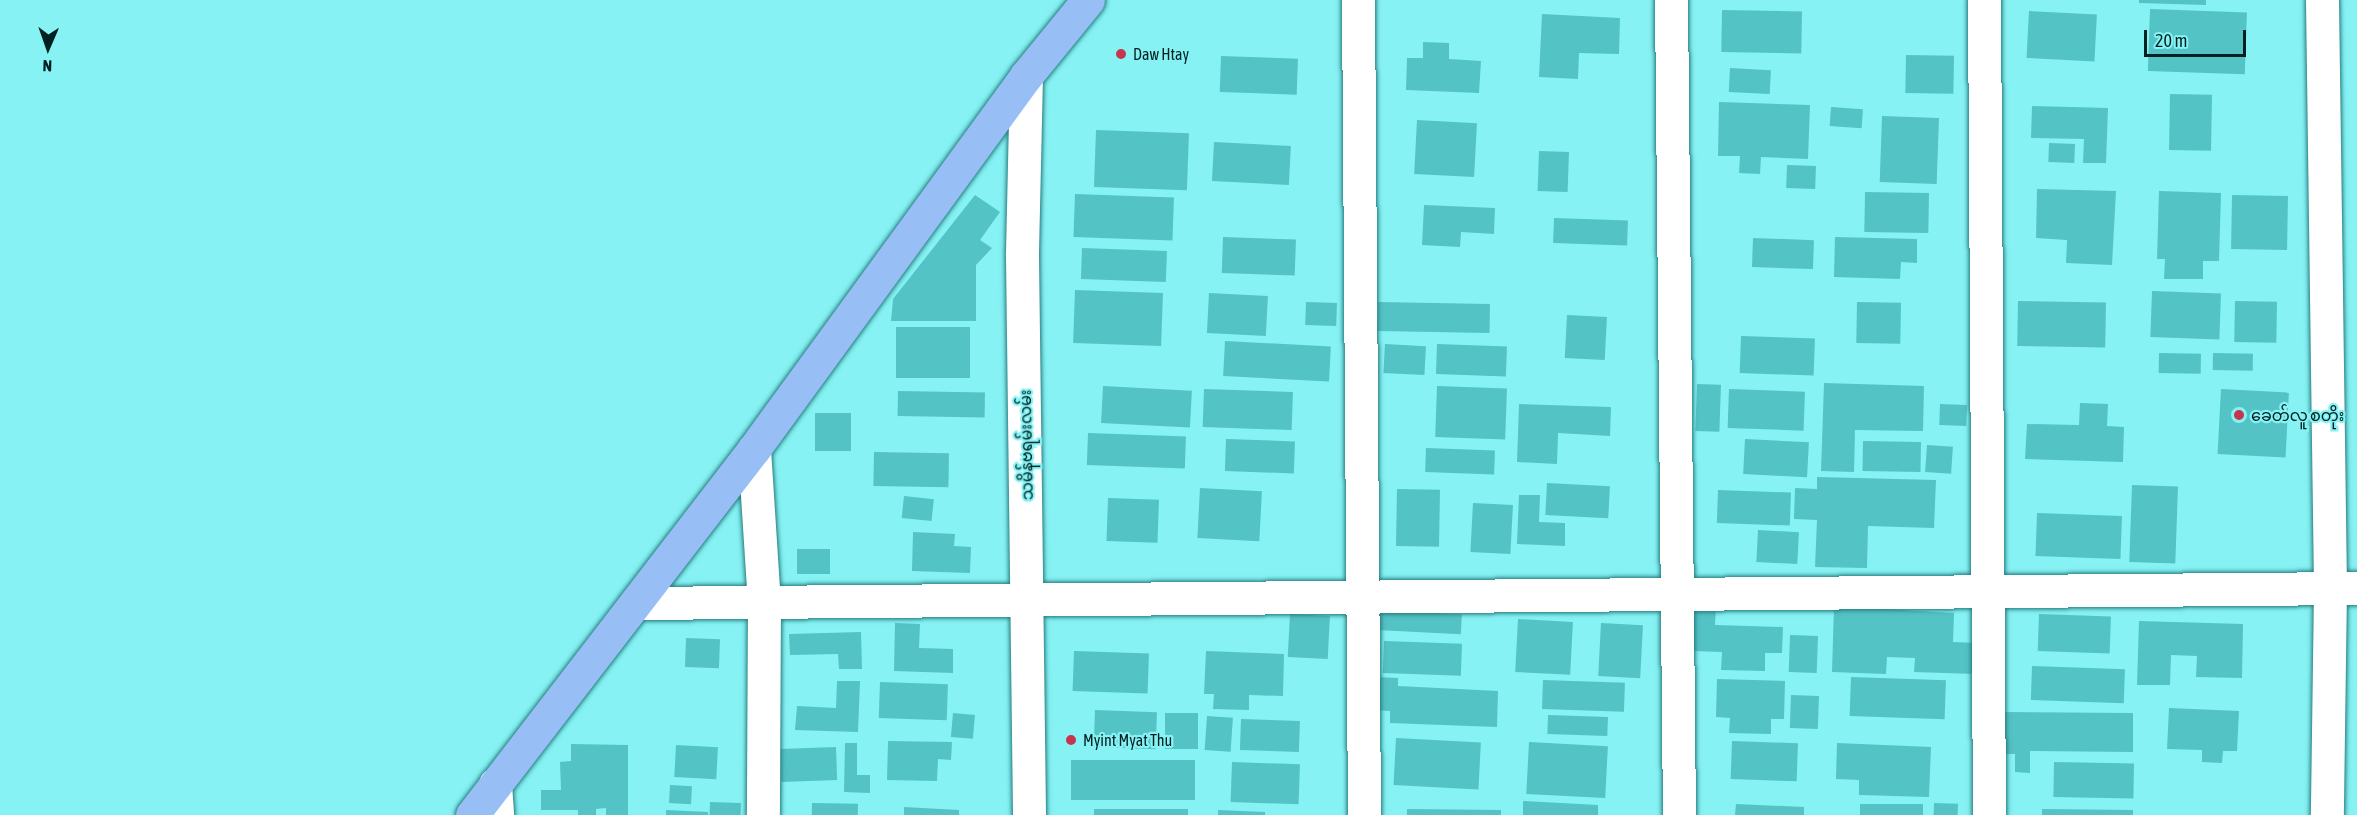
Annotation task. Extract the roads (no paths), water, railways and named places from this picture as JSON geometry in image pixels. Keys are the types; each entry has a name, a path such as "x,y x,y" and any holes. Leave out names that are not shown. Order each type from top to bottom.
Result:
{"main road":[{"path":"472,815 496,799 636,603 754,449 1026,76 1088,0"}],"street":[{"path":"1358,0 1364,815"},
{"path":"1671,0 1680,594 1680,815"},
{"path":"1984,0 1989,815"},
{"path":"2322,0 2344,589 2327,815"},
{"name":"သမိန်ဗရမ်းလမ်း","path":"1026,76 1022,256 1029,815"},
{"path":"754,449 764,602 764,815"},
{"path":"636,603 2344,589"}],"place":[{"name":"Daw Htay","path":"1121,54"},
{"name":"ခေတ်လူ စတိုး","path":"2239,415"},
{"name":"Myint Myat Thu","path":"1071,740"}]}
